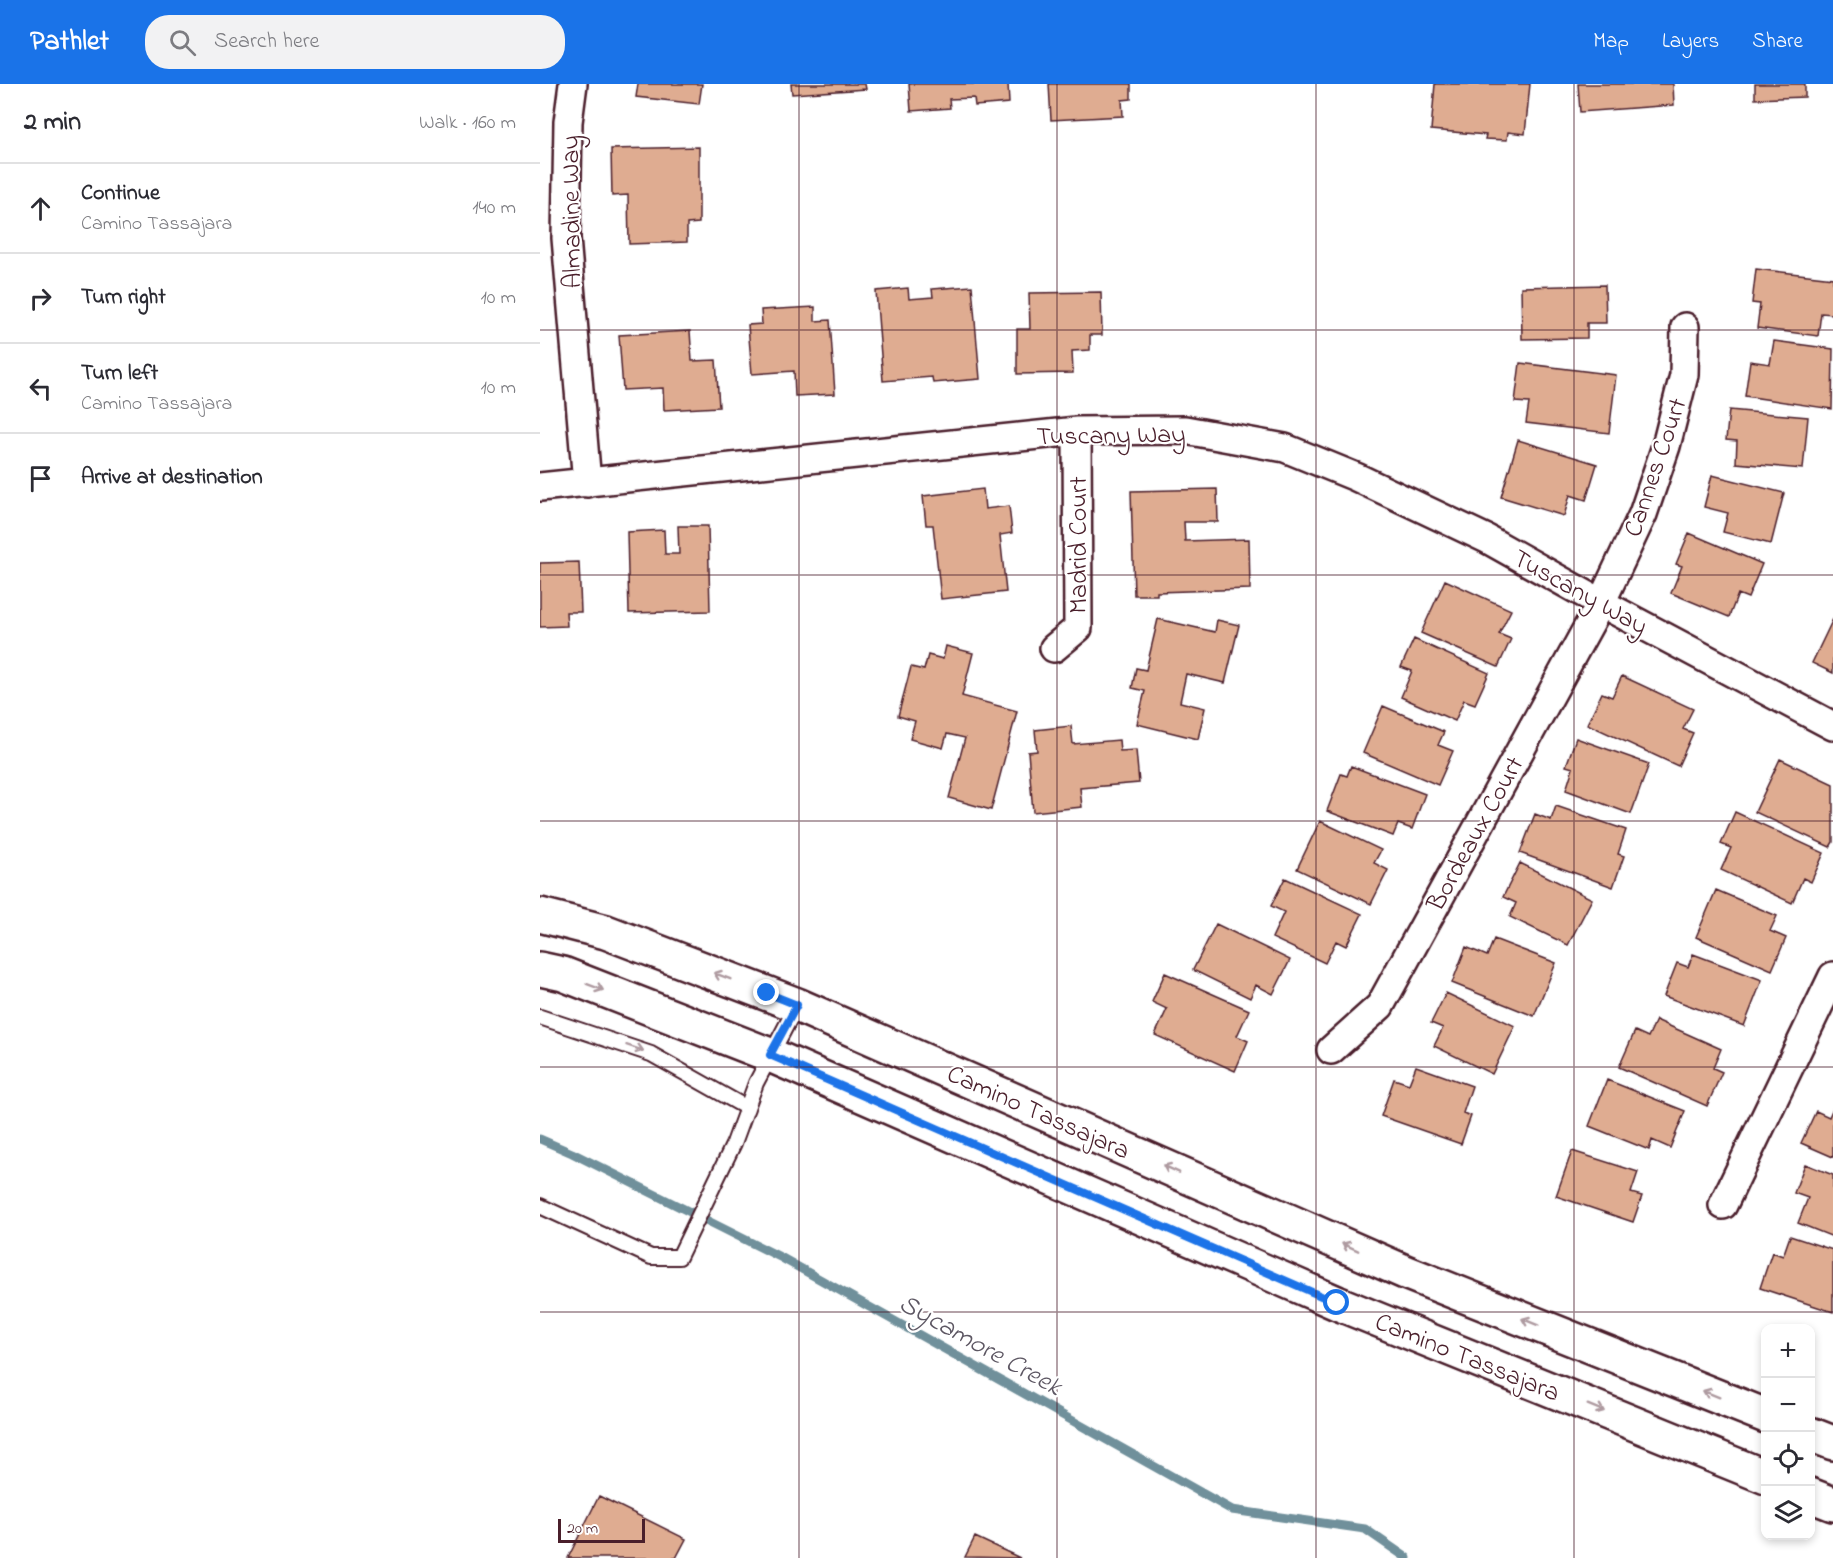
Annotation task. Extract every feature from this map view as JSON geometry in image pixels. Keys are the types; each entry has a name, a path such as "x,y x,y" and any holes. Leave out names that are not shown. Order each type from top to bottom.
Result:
{"main road":[{"name":"Camino Tassajara","path":"540,915 606,932 797,1005 1406,1272 1761,1414"},
{"name":"Camino Tassajara","path":"540,969 563,974 770,1055 1337,1303 1761,1474"},
{"path":"1815,1436 1833,1443"},
{"path":"1815,1497 1833,1504"}],"street":[{"name":"Almadine Way","path":"573,84 568,122 566,238 587,483"},
{"name":"Cannes Court","path":"1601,603 1642,514 1666,446 1684,375 1685,327"},
{"name":"Tuscany Way","path":"540,487 1077,431 1185,430 1285,448 1356,477 1487,539 1601,603 1833,726"},
{"name":"Madrid Court","path":"1054,648 1078,628 1077,431"},
{"name":"Bordeaux Court","path":"1331,1050 1380,1006 1601,603"},
{"path":"1723,1205 1833,976"}],"lane":[{"path":"540,1206 651,1257 679,1257 729,1153 756,1083 797,1005"},
{"path":"540,1017 651,1054 747,1108"}],"building":[{"path":"638,84 702,84 699,104 636,97"},
{"path":"791,84 865,84 866,89 792,94"},
{"path":"909,84 1008,84 1009,103 975,106 974,98 949,99 950,108 911,111"},
{"path":"1049,84 1131,84 1131,99 1122,100 1123,116 1051,120"},
{"path":"1435,84 1530,84 1525,134 1508,132 1507,140 1485,139 1486,135 1431,130"},
{"path":"1578,84 1673,84 1674,105 1580,112"},
{"path":"1755,84 1805,84 1805,97 1755,99"},
{"path":"699,147 699,223 687,224 687,242 629,244 628,195 612,196 611,149"},
{"path":"1756,269 1833,278 1833,314 1821,313 1818,336 1757,328 1760,304 1752,303"},
{"path":"1605,285 1606,323 1587,323 1587,338 1522,339 1521,287"},
{"path":"972,286 980,379 933,383 932,377 883,381 876,291 908,288 909,299 933,297 932,289"},
{"path":"1101,292 1102,335 1090,335 1090,350 1072,351 1073,373 1017,374 1017,329 1030,329 1029,293"},
{"path":"815,307 815,321 830,320 835,394 795,396 794,371 752,374 748,325 762,324 761,310"},
{"path":"690,331 692,361 716,360 719,407 664,410 663,388 623,390 619,335"},
{"path":"1774,341 1833,349 1832,409 1745,396 1750,361 1770,364"},
{"path":"1520,363 1616,375 1609,433 1526,423 1529,403 1515,402"},
{"path":"1729,410 1808,417 1803,469 1736,463 1737,441 1726,440"},
{"path":"1518,440 1597,464 1586,500 1570,495 1564,516 1501,497"},
{"path":"1712,475 1784,493 1771,544 1723,532 1728,513 1704,507"},
{"path":"983,489 985,509 1009,506 1012,533 1000,535 1006,592 941,599 933,525 926,525 923,496"},
{"path":"1217,489 1218,522 1184,522 1185,541 1249,539 1250,589 1157,592 1157,595 1134,595 1131,491"},
{"path":"678,526 708,526 710,611 629,613 627,532 664,530 665,554 679,554"},
{"path":"1689,533 1762,564 1748,598 1738,594 1729,617 1671,593 1682,566 1676,564"},
{"path":"579,562 581,612 566,612 567,626 540,627 540,563"},
{"path":"1445,580 1511,610 1499,634 1511,639 1498,667 1421,633"},
{"path":"1158,619 1215,632 1217,620 1239,625 1225,683 1186,674 1180,702 1205,708 1198,739 1137,724 1145,691 1132,688 1136,668 1146,670"},
{"path":"1833,619 1833,673 1812,663"},
{"path":"1414,639 1489,673 1475,704 1464,700 1455,721 1401,697 1412,671 1401,667"},
{"path":"946,646 973,653 962,696 1017,711 991,810 949,798 965,738 947,734 943,748 910,739 915,721 898,716 911,667 924,670 928,655 943,659"},
{"path":"1622,676 1693,709 1683,729 1693,733 1678,766 1587,724 1602,693 1612,697"},
{"path":"1383,706 1444,732 1438,745 1453,751 1438,785 1363,753"},
{"path":"1071,726 1073,744 1119,740 1120,751 1136,750 1139,783 1080,788 1082,807 1033,812 1028,752 1037,751 1035,730"},
{"path":"1576,738 1649,764 1631,814 1566,790 1573,768 1566,766"},
{"path":"1780,759 1833,784 1833,842 1830,847 1755,812"},
{"path":"1351,766 1425,794 1412,829 1398,824 1393,836 1327,811 1341,774 1347,776"},
{"path":"1556,806 1626,830 1618,854 1624,856 1613,887 1520,853 1535,814 1551,820"},
{"path":"1735,812 1824,853 1811,882 1803,878 1792,903 1721,870 1731,848 1721,844"},
{"path":"1320,821 1381,850 1374,863 1388,870 1371,904 1297,869"},
{"path":"1520,863 1592,899 1568,945 1510,917 1516,903 1503,897"},
{"path":"1285,878 1362,914 1346,946 1336,941 1325,963 1272,938 1284,912 1271,906"},
{"path":"1716,890 1777,916 1770,931 1786,938 1772,970 1696,937"},
{"path":"1216,924 1290,960 1273,994 1256,985 1250,998 1193,970"},
{"path":"1494,939 1556,963 1534,1016 1452,983 1466,947 1487,956"},
{"path":"1693,954 1762,980 1744,1026 1664,996 1677,963 1688,967"},
{"path":"1165,973 1249,1010 1237,1036 1248,1041 1235,1071 1155,1035 1167,1009 1152,1002"},
{"path":"1446,993 1515,1026 1492,1074 1434,1046 1443,1028 1431,1023"},
{"path":"1656,1020 1721,1049 1713,1068 1722,1072 1707,1106 1619,1067 1635,1031 1648,1037"},
{"path":"1416,1066 1472,1086 1463,1113 1471,1116 1461,1144 1381,1116 1394,1079 1409,1084"},
{"path":"1607,1080 1685,1111 1670,1148 1652,1140 1649,1150 1589,1126"},
{"path":"1833,1108 1833,1157 1801,1143 1816,1111 1829,1117"},
{"path":"1572,1151 1638,1172 1631,1193 1642,1196 1633,1222 1556,1196"},
{"path":"1805,1164 1833,1175 1833,1237 1798,1223 1808,1198 1794,1193"},
{"path":"1790,1236 1833,1250 1833,1312 1760,1288 1772,1252 1783,1256"},
{"path":"599,1496 686,1539 676,1558 568,1558"},
{"path":"975,1537 1020,1558 965,1557"}],"waterway":[{"name":"Sycamore Creek","path":"540,1139 782,1258 1232,1510 1365,1529 1407,1558"}],"route":[{"path":"767,993 797,1005 770,1055 1337,1303"}]}
